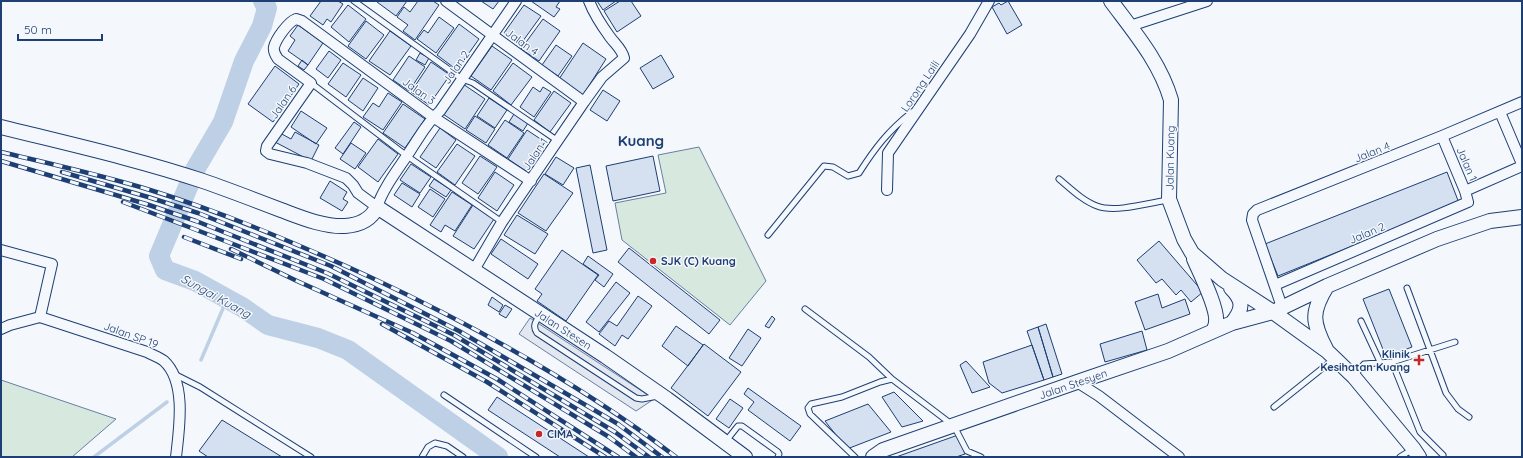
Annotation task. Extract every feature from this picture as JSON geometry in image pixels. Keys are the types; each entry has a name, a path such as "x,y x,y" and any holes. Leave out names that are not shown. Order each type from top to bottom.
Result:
{"main road":[{"name":"Jalan Kuang","path":"1110,1 1130,26 1156,64 1168,88 1171,100 1169,199 1182,234 1192,253 1222,279 1278,309 1331,355"},
{"path":"1,127 164,169 305,219 345,226 361,222 371,217 377,207"},
{"name":"Jalan Stesen","path":"377,207 661,395 744,457"},
{"name":"Jalan Stesyen","path":"873,457 883,450 1168,351 1232,323 1278,309 1327,286 1437,239 1490,221 1522,217"},
{"path":"1192,253 1216,316 1216,323 1213,331"},
{"path":"1222,279 1239,297 1240,311 1232,323"},
{"path":"1327,286 1317,303 1315,317 1317,331 1331,355 1354,377 1416,453"}],"street":[{"name":"Jalan 4","path":"446,1 584,102"},
{"name":"Jalan 2","path":"377,207 380,196 433,117 440,112 516,1"},
{"name":"Jalan 1","path":"474,270 502,222 584,102 602,77 624,58 623,53 611,39 593,11 589,1"},
{"name":"Lorong Laili","path":"887,190 888,153 970,34 989,1"},
{"path":"1130,26 1206,1"},
{"name":"Jalan 6","path":"296,19 290,21 286,26 274,47 275,54 278,59 311,83 267,146 266,151 270,154 308,163 346,178 358,193 377,207"},
{"name":"Jalan 3","path":"296,19 302,21 433,117 531,181"},
{"name":"Jalan 4","path":"1275,286 1252,220 1253,214 1257,210 1442,136 1522,102"},
{"path":"1465,191 1522,165 1500,112"},
{"name":"Jalan 1","path":"1442,136 1465,191 1468,202"},
{"name":"Jalan 2","path":"1275,286 1468,202"},
{"path":"1,250 52,264 40,317 4,325"},
{"path":"1275,286 1278,309"},
{"name":"Jalan SP 19","path":"40,317 147,352 164,361 173,373 178,391 180,419 176,457"},
{"path":"1077,382 1099,396 1179,457"}],"lane":[{"path":"354,1 462,79 473,83 558,141"},
{"path":"311,83 407,156 502,222"},
{"path":"768,234 824,166 833,167 848,176 859,173 873,152 895,126 921,106"},
{"path":"1059,179 1085,200 1112,210 1169,199"},
{"path":"1408,288 1446,393 1458,409 1470,417"},
{"path":"805,309 869,357 892,379 954,426 970,457"},
{"path":"1361,321 1380,364"},
{"path":"1354,377 1364,364 1392,362 1455,342"},
{"path":"1274,407 1331,355"},
{"path":"1392,362 1420,432 1443,455"},
{"path":"173,373 200,387 311,457"},
{"path":"855,457 810,414 808,408 811,404 842,397 880,382 892,379"},
{"path":"444,395 536,457"},
{"path":"725,442 738,426 742,426 778,452 778,457"},
{"path":"422,457 428,447 435,443 447,446 463,457"},
{"path":"967,450 981,457"},
{"path":"1400,457 1416,453"}],"shaded area":[{"path":"699,147 766,281 730,325 622,240 615,203 666,193 658,155"},
{"path":"530,318 654,399 636,411 519,334"},
{"path":"1,380 116,419 72,457 1,457"}],"building":[{"path":"321,1 338,1 343,4 331,22 327,19 323,25 310,16"},
{"path":"407,1 396,16 377,2"},
{"path":"418,1 433,1 439,5 415,40 403,31 408,25 397,17 404,7 410,12"},
{"path":"481,1 499,1 493,9"},
{"path":"531,1 560,1 556,7 560,9 554,17"},
{"path":"597,1 616,1 603,10"},
{"path":"620,1 631,1 641,16 617,32 604,11"},
{"path":"1008,1 1022,25 1007,34 992,7 999,3 1001,5"},
{"path":"348,5 366,19 349,42 331,27"},
{"path":"524,5 541,16 520,45 504,33"},
{"path":"439,17 454,28 436,53 417,39 424,30 428,33"},
{"path":"543,19 560,31 539,61 521,49"},
{"path":"366,21 384,35 366,59 348,46"},
{"path":"459,24 479,39 457,70 437,55"},
{"path":"298,25 323,43 308,65 288,51 295,40 290,36"},
{"path":"390,31 411,46 390,75 369,61"},
{"path":"583,43 606,59 583,95 559,79"},
{"path":"556,45 572,56 558,76 542,65"},
{"path":"492,46 512,60 491,90 471,76"},
{"path":"329,51 341,60 328,78 316,69"},
{"path":"420,53 429,58 425,65 416,60"},
{"path":"661,55 674,77 653,89 640,68"},
{"path":"409,56 425,67 409,91 393,80"},
{"path":"302,60 308,65 304,70 298,66"},
{"path":"431,62 450,75 429,105 411,92"},
{"path":"343,63 361,75 346,97 328,84"},
{"path":"513,63 532,77 511,105 493,91"},
{"path":"275,66 299,84 273,122 248,104"},
{"path":"363,78 378,88 363,111 348,100"},
{"path":"463,84 485,99 465,129 443,114"},
{"path":"533,87 540,92 543,87 551,92 534,117 520,107"},
{"path":"603,90 620,101 607,121 590,110"},
{"path":"554,91 571,103 550,132 534,120"},
{"path":"388,93 402,102 383,130 363,117 373,103 379,107"},
{"path":"489,98 507,110 495,128 477,116"},
{"path":"403,104 425,119 405,148 383,133"},
{"path":"301,111 327,128 316,144 291,127"},
{"path":"514,114 528,123 523,131 509,122"},
{"path":"475,116 495,129 486,143 466,130"},
{"path":"505,120 524,133 507,158 488,145"},
{"path":"354,122 361,127 343,154 335,148"},
{"path":"440,128 456,140 436,168 420,157"},
{"path":"527,130 545,142 526,171 508,159"},
{"path":"295,132 319,145 311,161 275,142 280,133 291,139"},
{"path":"378,139 398,154 378,182 358,167"},
{"path":"351,143 366,153 355,169 340,159"},
{"path":"457,144 475,156 455,185 437,172"},
{"path":"480,156 497,167 478,194 462,183"},
{"path":"653,156 660,191 613,201 606,166"},
{"path":"556,157 574,168 563,185 545,174"},
{"path":"411,164 431,177 420,193 400,180"},
{"path":"590,165 607,250 593,253 576,168"},
{"path":"495,172 514,185 497,211 478,198"},
{"path":"1447,172 1459,203 1278,276 1265,244"},
{"path":"544,174 573,193 546,231 518,213"},
{"path":"434,179 451,190 446,197 429,186"},
{"path":"330,181 347,192 343,199 348,202 342,211 320,198"},
{"path":"402,183 420,194 412,207 394,195"},
{"path":"430,189 445,199 433,217 418,207"},
{"path":"452,192 472,205 455,231 445,225 441,232 430,225"},
{"path":"473,205 494,219 474,249 453,236"},
{"path":"517,215 548,234 535,254 504,235"},
{"path":"501,239 538,264 528,279 491,254"},
{"path":"1159,241 1203,292 1191,302 1181,290 1176,295 1162,279 1156,283 1137,260"},
{"path":"629,248 720,320 709,334 618,262"},
{"path":"562,250 598,275 566,321 537,301 542,294 535,289"},
{"path":"588,256 613,274 604,287 595,280 599,275 583,264"},
{"path":"616,282 630,293 599,332 586,322"},
{"path":"1389,289 1412,347 1386,357 1363,299"},
{"path":"1158,294 1162,308 1185,299 1190,314 1145,330 1135,302"},
{"path":"638,296 652,306 628,339 622,335 615,346 599,334 609,321 617,326"},
{"path":"492,297 503,305 499,312 488,305"},
{"path":"505,305 512,309 506,318 499,314"},
{"path":"772,316 775,319 769,328 765,326"},
{"path":"1046,324 1062,374 1053,377 1038,327"},
{"path":"676,326 703,345 688,366 662,346"},
{"path":"1038,327 1053,377 1044,380 1027,331"},
{"path":"748,329 761,338 742,366 729,358"},
{"path":"1142,331 1147,350 1105,362 1100,344"},
{"path":"704,344 741,372 708,416 671,388"},
{"path":"1032,345 1044,380 1002,393 989,383 983,362"},
{"path":"966,361 990,387 972,393 960,365"},
{"path":"748,388 801,426 790,441 748,410 754,402 744,394"},
{"path":"894,392 923,421 902,427 882,397"},
{"name":"CIMA","path":"497,397 589,457 560,457 488,410"},
{"path":"730,399 743,408 729,428 716,419"},
{"path":"868,404 891,432 847,449 825,421"},
{"path":"222,420 282,457 208,457 199,451"},
{"path":"958,435 965,454 956,457 896,457"}],"waterway":[{"name":"Sungai Kuang","path":"263,1 267,8 262,26 244,61 223,122 196,168 159,256 165,270 195,281 242,307 268,325 318,338 348,350 498,457"},
{"path":"201,360 227,299"},
{"path":"94,457 167,402"}],"railway":[{"path":"1,152 113,179 178,199 289,241 370,277 450,316 528,359 604,406 676,457"},
{"path":"1,161 146,204 196,221 327,273 454,335 615,432 649,457"},
{"path":"62,172 198,213 331,266 459,331 618,424 662,457"},
{"path":"123,202 324,279 451,341 609,437 636,457"},
{"path":"184,237 241,259"},
{"path":"231,249 297,281 413,333 497,379 618,457"},
{"path":"382,324 487,382 605,457"}],"place":[{"name":"SJK (C) Kuang","path":"653,261"},
{"name":"Klinik Kesihatan Kuang","path":"1419,360"},
{"name":"CIMA","path":"539,434"}],"district":[{"name":"Kuang","path":"641,140"}]}
